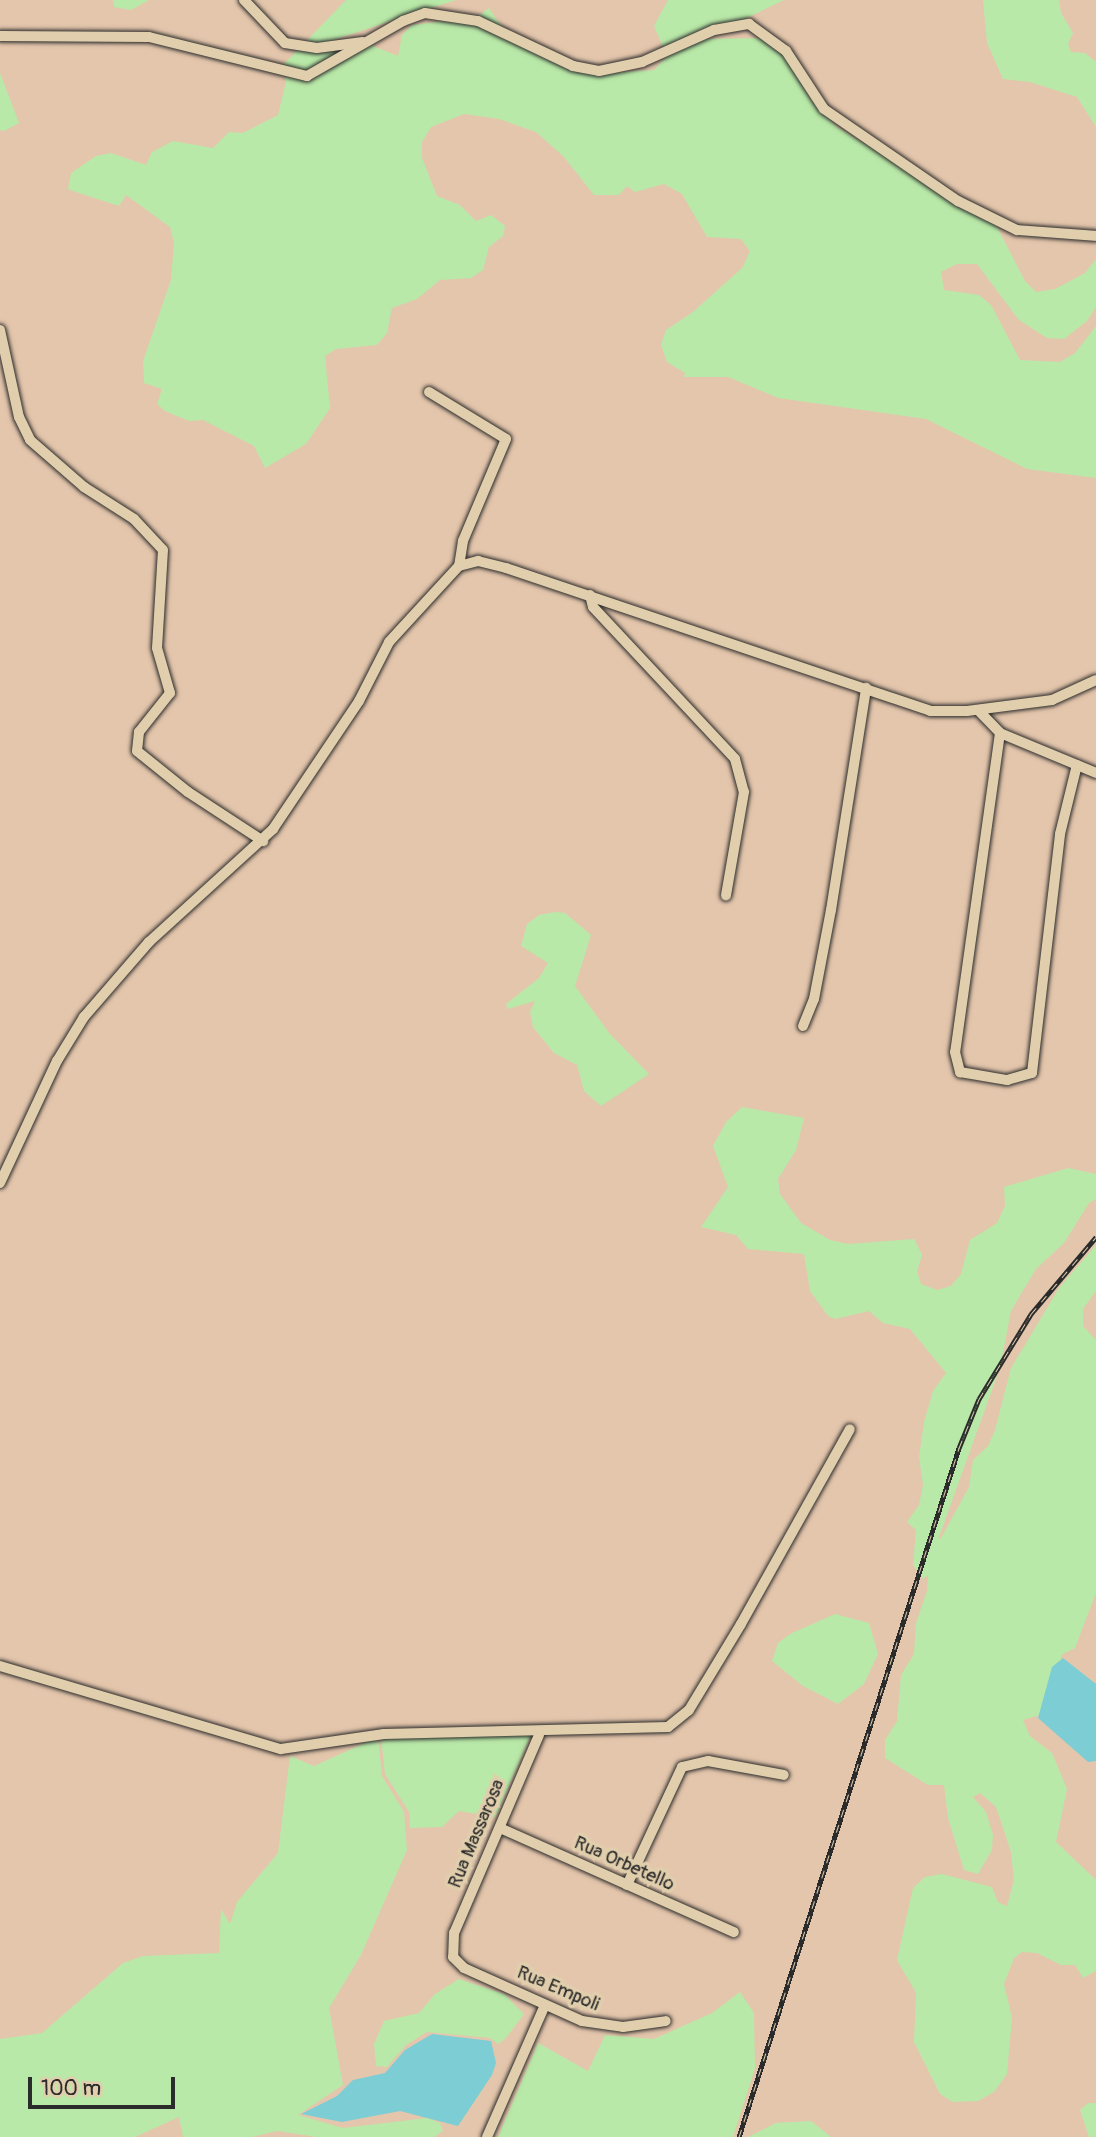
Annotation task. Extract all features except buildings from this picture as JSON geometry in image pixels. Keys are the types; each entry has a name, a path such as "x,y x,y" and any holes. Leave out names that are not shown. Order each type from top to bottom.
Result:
{"street":[{"path":"244,0 276,37 297,48 367,42"},
{"path":"0,36 149,37 307,76 416,16 452,14 508,33 573,66 599,71 642,62 722,27 749,24 786,51 810,92 834,118 958,201 1017,230 1096,236"},
{"path":"0,330 19,417 30,440 84,487 134,519 163,550 157,648 170,693 139,732 137,751 188,792 263,841"},
{"path":"429,392 506,439 463,541 459,566"},
{"path":"0,1183 57,1061 84,1017 149,942 263,841 339,734 389,642 459,566 478,561 590,595 930,711 978,710 1052,700 1096,680"},
{"path":"590,595 593,607 735,758 744,792 726,895"},
{"path":"803,1026 814,999 831,910 866,688"},
{"path":"978,710 1000,733 1096,773"},
{"path":"1000,733 955,1052 960,1072 1007,1080 1032,1073 1060,834 1077,765"},
{"path":"0,1667 281,1749 384,1734 668,1727 689,1710 741,1625 850,1429"},
{"name":"Rua Massarosa","path":"451,1949 539,1734"},
{"path":"628,1885 682,1767 708,1761 783,1775"},
{"name":"Rua Orbetello","path":"500,1828 734,1932"},
{"name":"Rua Empoli","path":"451,1949 464,1968 598,2026 651,2027 666,2021"},
{"path":"487,2137 545,2004"}],"green space":[{"path":"113,0 149,0 131,10 114,7"},
{"path":"346,0 456,0 330,41 333,49 373,46 398,56 402,35 412,25 477,17 489,8 499,23 531,47 601,73 654,70 667,56 654,26 668,0 784,0 703,39 762,38 788,57 811,100 837,127 994,221 1025,281 1036,292 1055,289 1085,273 1096,259 1096,307 1087,321 1064,339 1047,338 1019,320 977,264 957,264 941,272 944,290 979,295 991,305 1020,360 1060,362 1075,353 1096,326 1096,478 1027,469 926,419 778,398 728,377 684,377 685,373 667,362 661,345 666,330 693,312 742,268 750,251 741,239 707,237 682,194 664,184 635,192 627,186 619,195 594,195 564,157 536,132 499,119 464,114 431,127 422,142 422,158 437,196 460,205 476,221 491,215 505,226 503,236 489,247 483,270 471,278 440,280 417,299 392,308 387,333 377,345 336,349 325,356 330,408 306,444 265,468 254,446 203,420 189,421 165,411 157,404 162,389 144,383 143,361 171,280 174,243 170,227 126,195 119,206 68,189 71,173 96,156 111,153 146,165 152,152 173,141 213,148 229,132 243,133 278,115 286,82 284,64"},
{"path":"983,0 1059,0 1061,13 1073,33 1068,44 1071,52 1085,53 1096,62 1096,127 1077,97 1030,82 1003,79 987,43"},
{"path":"0,73 19,123 4,131 0,130"},
{"path":"565,913 591,935 575,986 610,1034 649,1074 601,1106 584,1091 577,1065 554,1053 533,1027 530,1012 535,1001 508,1009 506,1004 539,978 548,963 521,946 527,924 539,915"},
{"path":"742,1107 804,1118 796,1150 778,1179 780,1194 801,1223 830,1240 848,1244 914,1239 922,1255 917,1271 921,1284 937,1290 951,1286 961,1274 970,1240 997,1223 1005,1206 1004,1187 1068,1168 1096,1174 1096,1199 1089,1203 1064,1243 1036,1269 1011,1311 1000,1368 939,1537 940,1540 969,1487 973,1460 988,1446 995,1430 1011,1368 1059,1288 1096,1245 1096,1291 1083,1309 1083,1326 1096,1340 1096,1593 1075,1648 1061,1655 1060,1683 1040,1715 1023,1720 1030,1736 1052,1753 1067,1789 1056,1842 1096,1880 1096,1971 1083,1978 1075,1965 1061,1965 1037,1953 1022,1952 1014,1958 1004,1984 1012,2018 1007,2074 994,2092 978,2101 953,2102 940,2094 914,2042 916,1993 897,1960 913,1888 925,1877 942,1874 992,1887 998,1902 1007,1906 1014,1880 1011,1852 996,1807 980,1793 973,1797 986,1812 993,1835 992,1850 978,1874 964,1870 948,1818 944,1785 928,1785 885,1758 885,1740 897,1721 901,1675 914,1654 916,1623 927,1591 928,1575 923,1579 913,1565 916,1530 907,1522 919,1505 923,1485 919,1457 924,1422 933,1391 946,1373 910,1329 883,1323 869,1311 835,1319 828,1316 810,1291 804,1254 748,1249 736,1235 701,1227 728,1187 713,1146 726,1122"},
{"path":"835,1614 869,1623 878,1654 864,1684 838,1704 803,1686 772,1661 778,1643 790,1634"},
{"path":"531,1735 495,1817 459,1811 442,1827 410,1828 409,1812 385,1774 381,1738"},
{"path":"378,1737 382,1776 404,1812 407,1850 361,1955 329,2008 343,2085 298,2115 343,2128 427,2118 440,2123 443,2131 434,2137 317,2137 277,2131 252,2137 183,2137 179,2117 135,2137 0,2137 0,2039 42,2033 123,1963 143,1956 219,1953 221,1909 230,1924 237,1902 278,1853 290,1756 314,1766"},
{"path":"459,1979 504,1994 524,2014 506,2038 498,2044 490,2038 427,2032 406,2045 387,2067 376,2066 374,2044 384,2021 419,2013 435,1994"},
{"path":"740,1992 754,2013 755,2068 733,2137 498,2137 538,2043 588,2071 605,2035 654,2039 712,2013"},
{"path":"1088,2103 1096,2103 1096,2137 1089,2137 1080,2110"},
{"path":"811,2121 831,2137 748,2137 776,2123"}],"water":[{"path":"1063,1658 1096,1684 1096,1761 1088,1762 1038,1718 1052,1667"},
{"path":"432,2034 491,2041 496,2063 492,2075 458,2126 400,2111 342,2122 301,2114 337,2096 353,2080 385,2073 405,2050"}],"railway":[{"path":"739,2137 959,1448 979,1399 1031,1314 1096,1237"}]}
